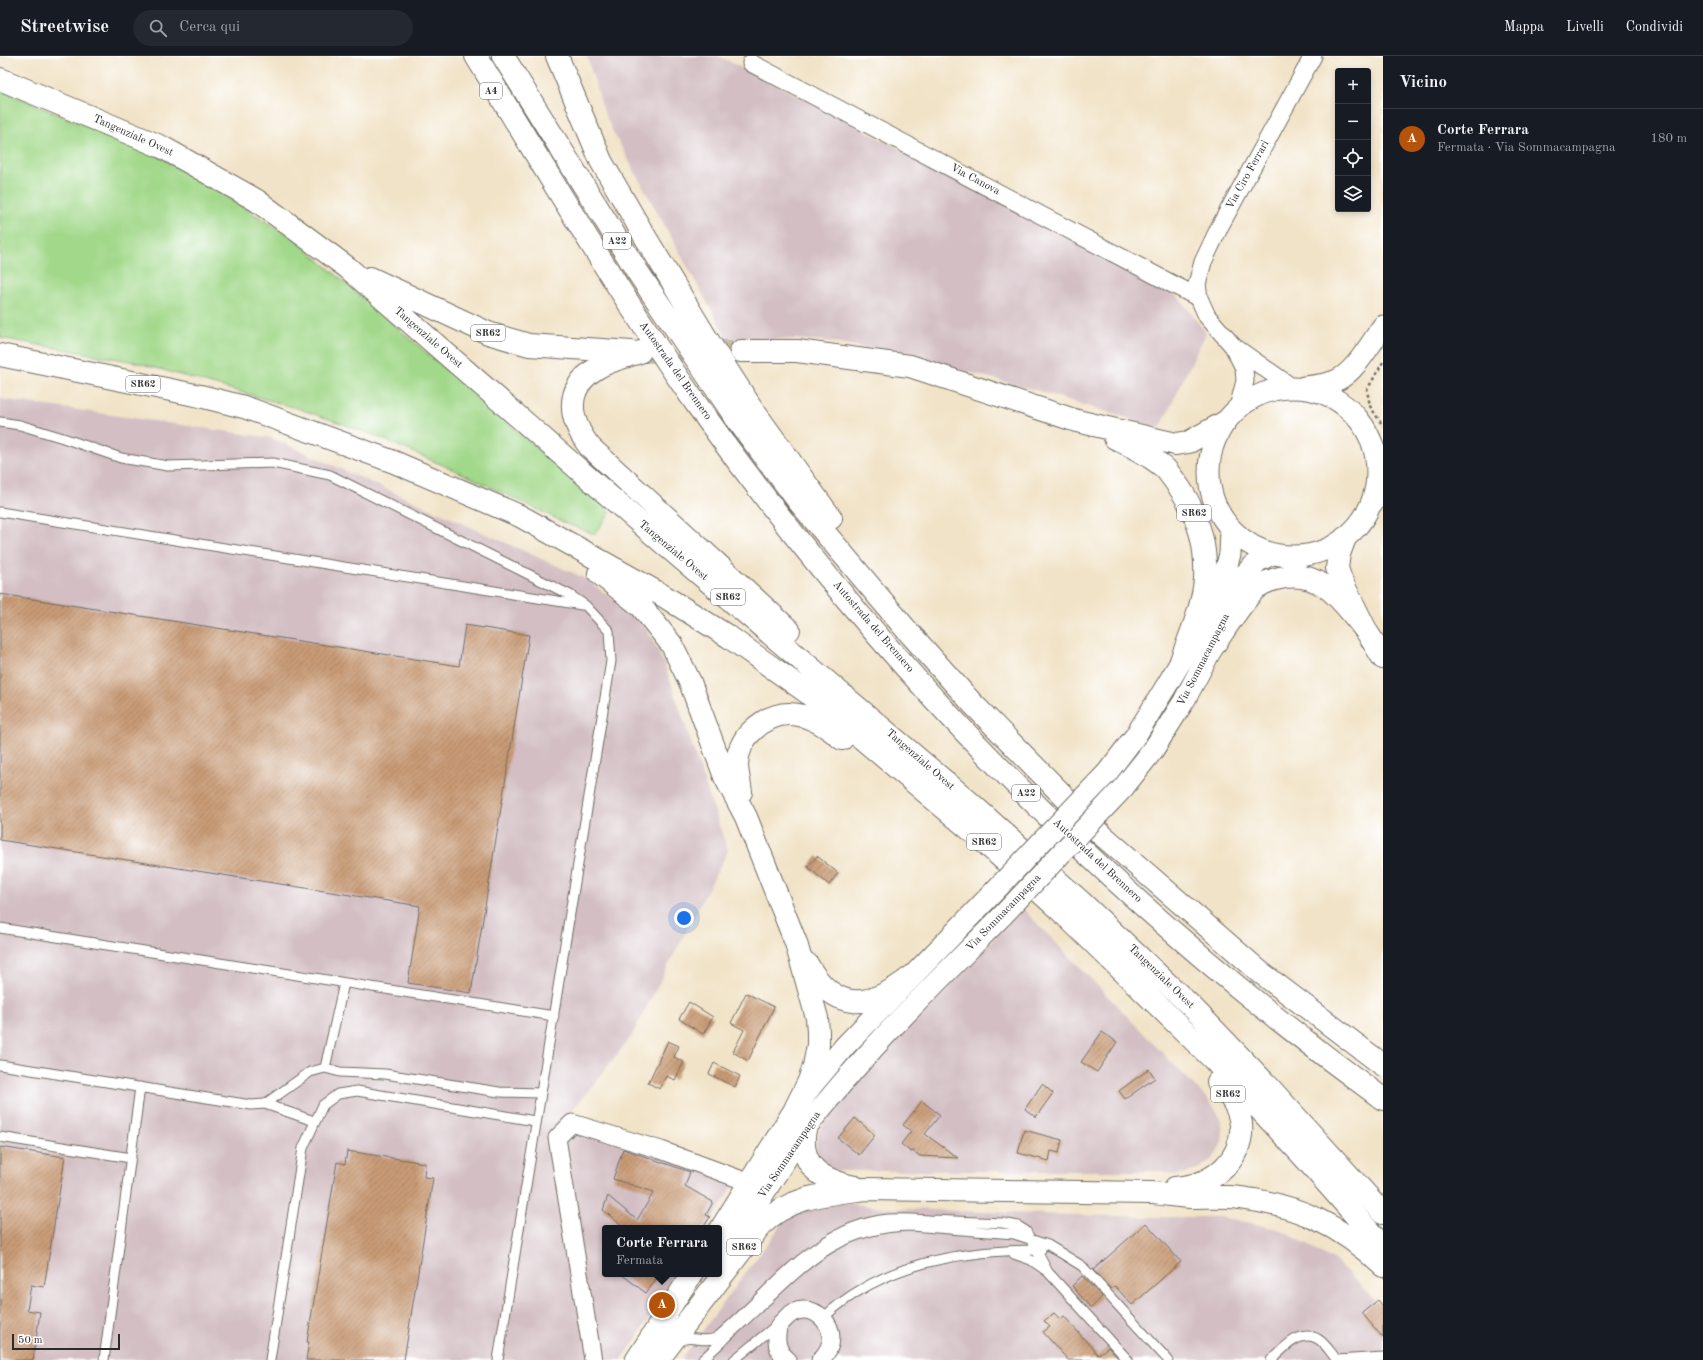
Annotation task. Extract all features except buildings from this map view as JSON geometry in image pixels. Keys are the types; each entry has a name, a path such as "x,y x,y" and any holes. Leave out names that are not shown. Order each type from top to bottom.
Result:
{"highway":[{"name":"A4","path":"464,56 519,126"},
{"name":"Autostrada del Brennero","path":"476,56 561,197 612,277 699,407 799,540 849,602 972,739 1044,813 1103,868 1240,988 1383,1099"},
{"name":"Autostrada del Brennero","path":"503,56 637,271 738,421 799,502 905,628 973,704 1102,835 1260,972 1383,1065"},
{"path":"558,56 601,161 644,236 707,339 753,410 821,506 995,713 1102,835"},
{"name":"Tangenziale Ovest","path":"0,79 162,147 256,200 348,268 663,543 904,746 1021,847 1129,946 1193,1008 1267,1085 1383,1213"},
{"name":"SR62","path":"348,268 488,333 530,345 640,352 612,361 597,368 581,383 573,398 572,407 576,426 581,436 590,447 815,654 904,746"},
{"name":"SR62","path":"741,351 797,351 910,366 1078,421 1176,444 1189,442 1232,415"},
{"name":"Tangenziale Ovest","path":"0,355 200,396 244,407 394,462 520,516 655,592 729,637 808,693 973,832 1060,910 1218,1065 1304,1157 1383,1247"},
{"name":"SR62","path":"1078,421 1136,448 1163,466 1185,495 1197,520 1204,547 1205,580 1200,604 1181,661"},
{"name":"SR62","path":"520,516 628,595 652,618 672,645 690,682 725,776 746,817 796,943 817,1018 818,1045 814,1066 809,1081 796,1107"},
{"path":"1345,538 1339,554 1337,568 1341,580 1367,632 1383,658"},
{"path":"1212,648 1254,590 1270,580 1285,577 1304,577 1320,582 1334,592 1367,632"},
{"name":"SR62","path":"746,817 737,765 738,755 742,744 748,734 766,719 787,714 799,714 810,717 828,728 912,798 973,832"},
{"name":"SR62","path":"796,943 815,978 830,992 845,999 864,1001 874,1000 895,990 912,977"},
{"name":"SR62","path":"1124,972 1225,1090 1236,1107 1240,1117 1241,1128 1238,1149 1233,1158 1217,1175 1204,1182 1191,1186 1152,1193"},
{"name":"SR62","path":"1267,1085 1383,1192"},
{"name":"SR62","path":"805,1129 803,1143 804,1150 810,1163 816,1170 828,1180 866,1189"},
{"name":"SR62","path":"722,1277 760,1226 769,1217 790,1204 808,1198 866,1189 1152,1193 1193,1197 1240,1198 1279,1205 1301,1211 1319,1219 1353,1239 1383,1266"},
{"name":"SR62","path":"657,1360 672,1343 722,1277"}],"street":[{"name":"Via Ciro Ferrari","path":"1199,298 1197,284 1203,262 1220,226 1313,56"},
{"name":"Via Canova","path":"751,63 1199,298"},
{"path":"1199,298 1207,316 1233,346 1244,368 1245,381 1232,415 1214,445 1210,457 1208,477 1212,496 1219,514 1231,530 1250,545 1272,554 1291,556 1311,554 1329,548 1345,538 1358,525 1368,510 1383,496"},
{"path":"1232,415 1251,399 1264,393 1278,389 1296,388 1334,382 1345,376 1383,326"},
{"path":"1233,346 1296,388 1319,392 1337,401 1353,413 1378,451 1376,460 1377,475 1374,493 1368,510"},
{"path":"1353,413 1350,384 1354,366"},
{"name":"Via Sommacampagna","path":"722,1226 796,1107 830,1063 1107,773 1136,736 1207,617 1224,576 1230,554 1231,530"},
{"name":"Via Sommacampagna","path":"722,1258 805,1129 865,1057 1002,916 1123,788 1161,738 1184,702 1212,648 1246,573 1258,561 1272,554"},
{"name":"Via Sommacampagna","path":"593,1360 558,1138 572,1123 661,1150 750,1183"},
{"path":"636,1360 690,1277"},
{"path":"657,1360 710,1277"},
{"path":"784,1359 776,1341 780,1323 786,1316 793,1312 809,1310 823,1318 829,1326 831,1335 832,1352 827,1353 820,1360"}],"lane":[{"path":"0,422 63,438 121,458 168,466 273,463 330,475 570,595 586,606 609,631 611,661 554,1016 535,1121 498,1360"},
{"path":"0,512 586,606"},
{"path":"0,928 554,1016"},
{"path":"324,1068 344,983"},
{"path":"0,1065 251,1105 265,1104 314,1121"},
{"path":"265,1104 310,1072 324,1068 340,1072 385,1074 499,1092 540,1093"},
{"path":"104,1360 140,1087"},
{"path":"270,1360 303,1148 314,1121 323,1105 338,1094 357,1091 535,1121"},
{"path":"0,1137 131,1158"},
{"path":"672,1343 691,1337 707,1340 716,1338 804,1258 834,1237 862,1225 888,1219 1003,1223 1018,1226 1026,1231 1048,1272"},
{"path":"702,1360 804,1267 832,1246 854,1236 881,1228 911,1226 1014,1234 1048,1245 1082,1266 1168,1360"},
{"path":"823,1318 851,1295 868,1284 904,1268 972,1253 995,1251 1047,1250 1065,1255"},
{"path":"995,1251 1020,1255 1042,1266 1128,1360"},
{"path":"734,1360 786,1316"},
{"path":"1273,1359 1291,1342 1301,1336 1318,1339 1337,1360 1383,1357"}],"path":[{"path":"1383,362 1367,390 1370,406 1383,426"}],"shaded area":[{"path":"587,56 718,56 795,94 1177,295 1206,333 1160,428 1032,389 898,353 827,341 794,339 728,340 614,134 604,112"},
{"path":"0,399 272,438 584,578 620,604 647,629 664,663 728,851 632,1035 570,1112 743,1169 709,1225 602,1225 602,1277 676,1277 622,1360 0,1360"},
{"path":"1023,909 1211,1103 1220,1117 1223,1130 1222,1141 1217,1153 1208,1163 1197,1169 1176,1176 1163,1171 831,1171 824,1165 816,1151 816,1142 819,1132 829,1115 873,1062"},
{"path":"843,1203 887,1208 983,1212 1144,1217 1220,1217 1284,1231 1335,1261 1360,1284 1383,1309 1383,1360 681,1360 782,1224 799,1213 819,1207"}],"green space":[{"path":"0,90 158,156 292,237 611,512 594,534 565,523 468,476 371,434 300,409 135,362 0,338"}],"tunnel":[{"path":"644,352 741,351"}],"place":[{"name":"Corte Ferrara","path":"662,1305"}]}
